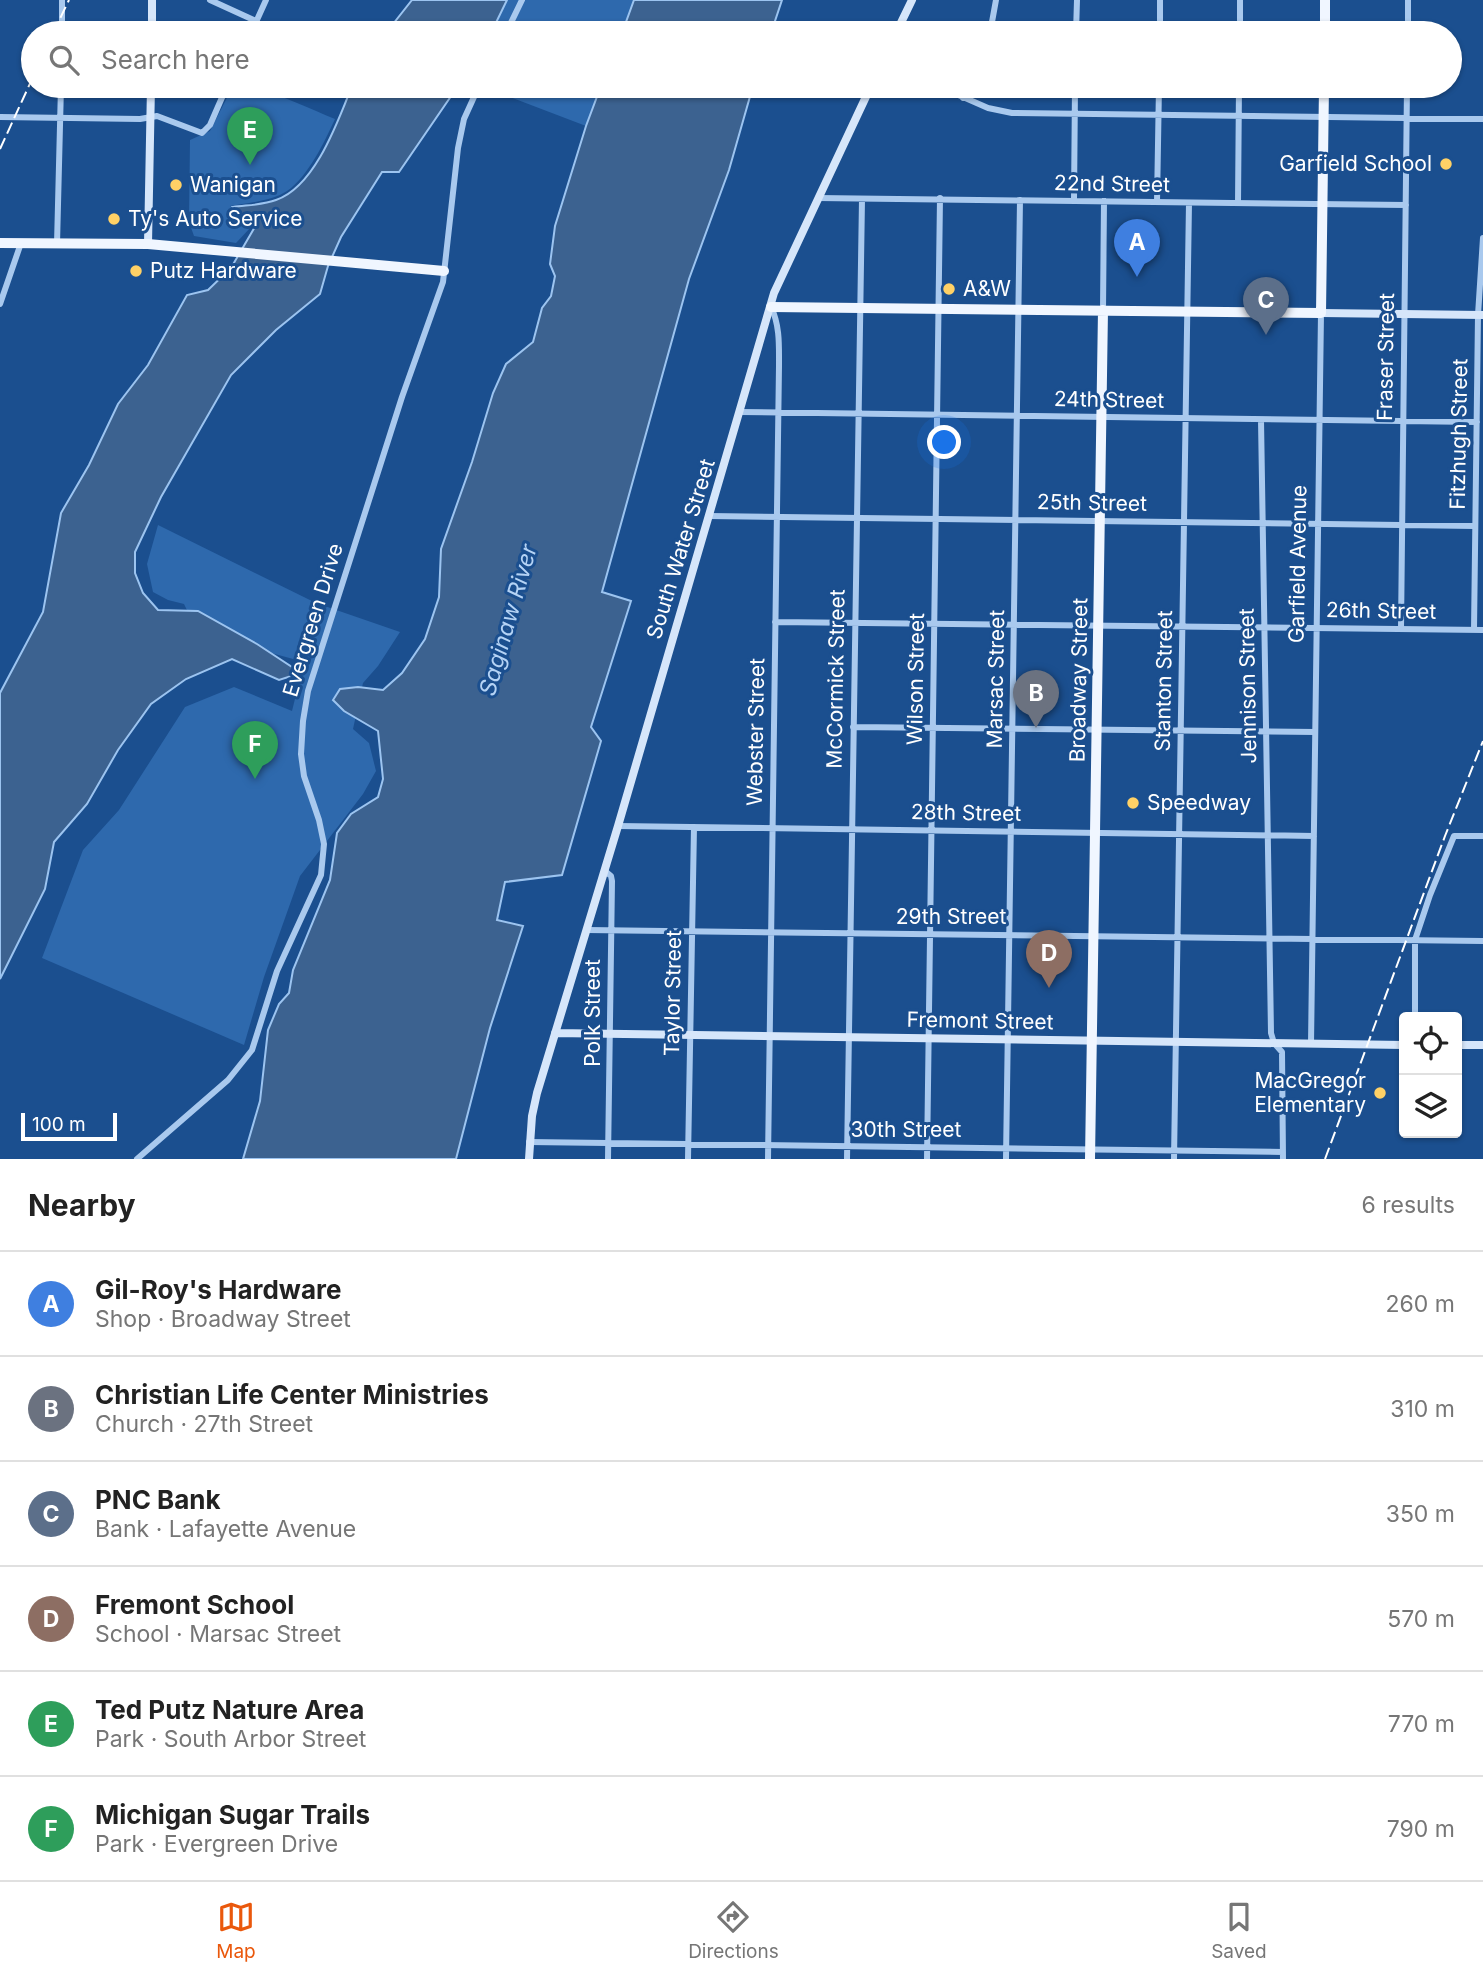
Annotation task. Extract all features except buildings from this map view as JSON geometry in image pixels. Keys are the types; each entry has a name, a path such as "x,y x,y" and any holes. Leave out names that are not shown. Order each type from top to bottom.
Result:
{"main road":[{"path":"1325,0 1325,21"},
{"name":"Garfield Avenue","path":"1321,313 1324,98"},
{"path":"0,243 148,244 444,271"},
{"path":"771,307 1321,313"},
{"name":"Broadway Street","path":"1090,1155 1103,310"}],"street":[{"path":"62,0 62,21"},
{"path":"152,0 152,21"},
{"path":"210,0 256,21 266,0"},
{"path":"512,21 522,0"},
{"path":"902,21 912,0"},
{"path":"992,21 996,0"},
{"path":"1076,21 1077,0"},
{"path":"1160,0 1160,21"},
{"path":"1240,0 1240,21"},
{"path":"1408,0 1408,21"},
{"path":"57,244 61,98"},
{"path":"148,244 151,98"},
{"path":"0,117 140,119 158,116 202,133 210,125 222,98"},
{"name":"Evergreen Drive","path":"137,1159 228,1080 252,1050 277,971 321,875 324,844 304,776 301,754 308,691 402,397 443,282 458,148 464,119 474,98"},
{"name":"South Water Street","path":"529,1159 537,1093 605,871 774,293 865,98"},
{"path":"963,98 1000,112 1483,118"},
{"path":"1074,200 1075,98"},
{"path":"1157,202 1159,98"},
{"path":"1238,203 1239,98"},
{"name":"Fraser Street","path":"1401,629 1407,98"},
{"name":"22nd Street","path":"818,198 1406,205"},
{"name":"Wilson Street","path":"927,1159 940,198"},
{"name":"McCormick Street","path":"847,1159 862,199"},
{"name":"Marsac Street","path":"1006,1159 1020,200"},
{"name":"Broadway Street","path":"1103,310 1104,201"},
{"name":"Stanton Street","path":"1175,1155 1189,203"},
{"name":"Fitzhugh Street","path":"1474,630 1483,238"},
{"path":"0,304 21,243"},
{"name":"Webster Street","path":"768,1159 779,338 771,307"},
{"path":"1321,313 1481,315"},
{"name":"Garfield Avenue","path":"1311,1044 1321,313"},
{"name":"24th Street","path":"740,412 1477,422"},
{"name":"Jennison Street","path":"1261,419 1271,1033 1274,1043 1282,1052 1283,1156"},
{"name":"25th Street","path":"709,516 1475,526"},
{"name":"26th Street","path":"775,622 1483,630"},
{"path":"853,727 1315,732"},
{"name":"28th Street","path":"618,826 1314,836"},
{"name":"Taylor Street","path":"688,1159 694,827"},
{"path":"1415,1012 1415,940 1430,895 1454,836 1483,836"},
{"name":"Polk Street","path":"605,871 612,881 608,1159"},
{"name":"29th Street","path":"587,930 1483,941"},
{"name":"Fremont Street","path":"555,1033 1399,1045"},
{"path":"1462,1045 1483,1045"},
{"name":"30th Street","path":"529,1142 1006,1148 1090,1155 1283,1156"}],"shaded area":[{"path":"507,0 634,0 626,21 497,21"},
{"path":"227,98 284,98 335,119 315,158 295,185 274,197 230,206 251,227 236,243 194,236 189,222 190,140 210,131"},
{"path":"512,98 596,98 586,126"},
{"path":"158,525 316,603 400,632 378,666 363,683 353,729 369,743 376,771 363,794 300,876 264,977 244,1045 42,958 83,850 119,810 185,707 234,687 292,711 304,662 198,633 184,604 153,592 147,564"}],"water":[{"path":"412,0 507,0 497,21 395,21"},
{"path":"634,0 782,0 775,21 626,21"},
{"path":"347,98 450,98 399,172 382,172 341,237 328,266 320,294 276,330 231,375 161,497 135,552 135,573 143,593 158,610 198,611 257,644 301,673 279,680 232,659 186,679 151,704 118,750 87,804 54,842 45,889 0,979 0,693 43,612 61,513 89,465 118,404 148,365 187,295 208,290 231,268 256,225 233,207 260,204 290,193 313,167"},
{"name":"Saginaw River","path":"596,98 750,98 729,170 689,279 602,592 631,601 591,727 601,741 562,875 505,882 497,920 523,926 490,1028 456,1159 243,1159 260,1101 268,1030 279,1004 289,993 293,970 330,880 337,833 351,814 378,797 383,779 378,731 344,711 333,700 340,689 358,687 383,690 402,673 425,639 439,597 441,549 493,393 506,364 533,342 542,308 551,296 555,276 550,264 555,226"}],"railway":[{"path":"59,21 69,0"},
{"path":"0,149 23,98"},
{"path":"1325,1159 1483,741"}],"place":[{"name":"Garfield School","path":"1446,164"},
{"name":"Ted Putz Nature Area","path":"250,165"},
{"name":"Wanigan","path":"176,185"},
{"name":"Ty's Auto Service","path":"114,219"},
{"name":"Putz Hardware","path":"136,271"},
{"name":"Gil-Roy's Hardware","path":"1137,277"},
{"name":"A&W","path":"949,289"},
{"name":"PNC Bank","path":"1266,335"},
{"name":"Christian Life Center Ministries","path":"1036,728"},
{"name":"Michigan Sugar Trails","path":"255,779"},
{"name":"Speedway","path":"1133,803"},
{"name":"Fremont School","path":"1049,988"},
{"name":"MacGregor Elementary","path":"1380,1093"}]}
